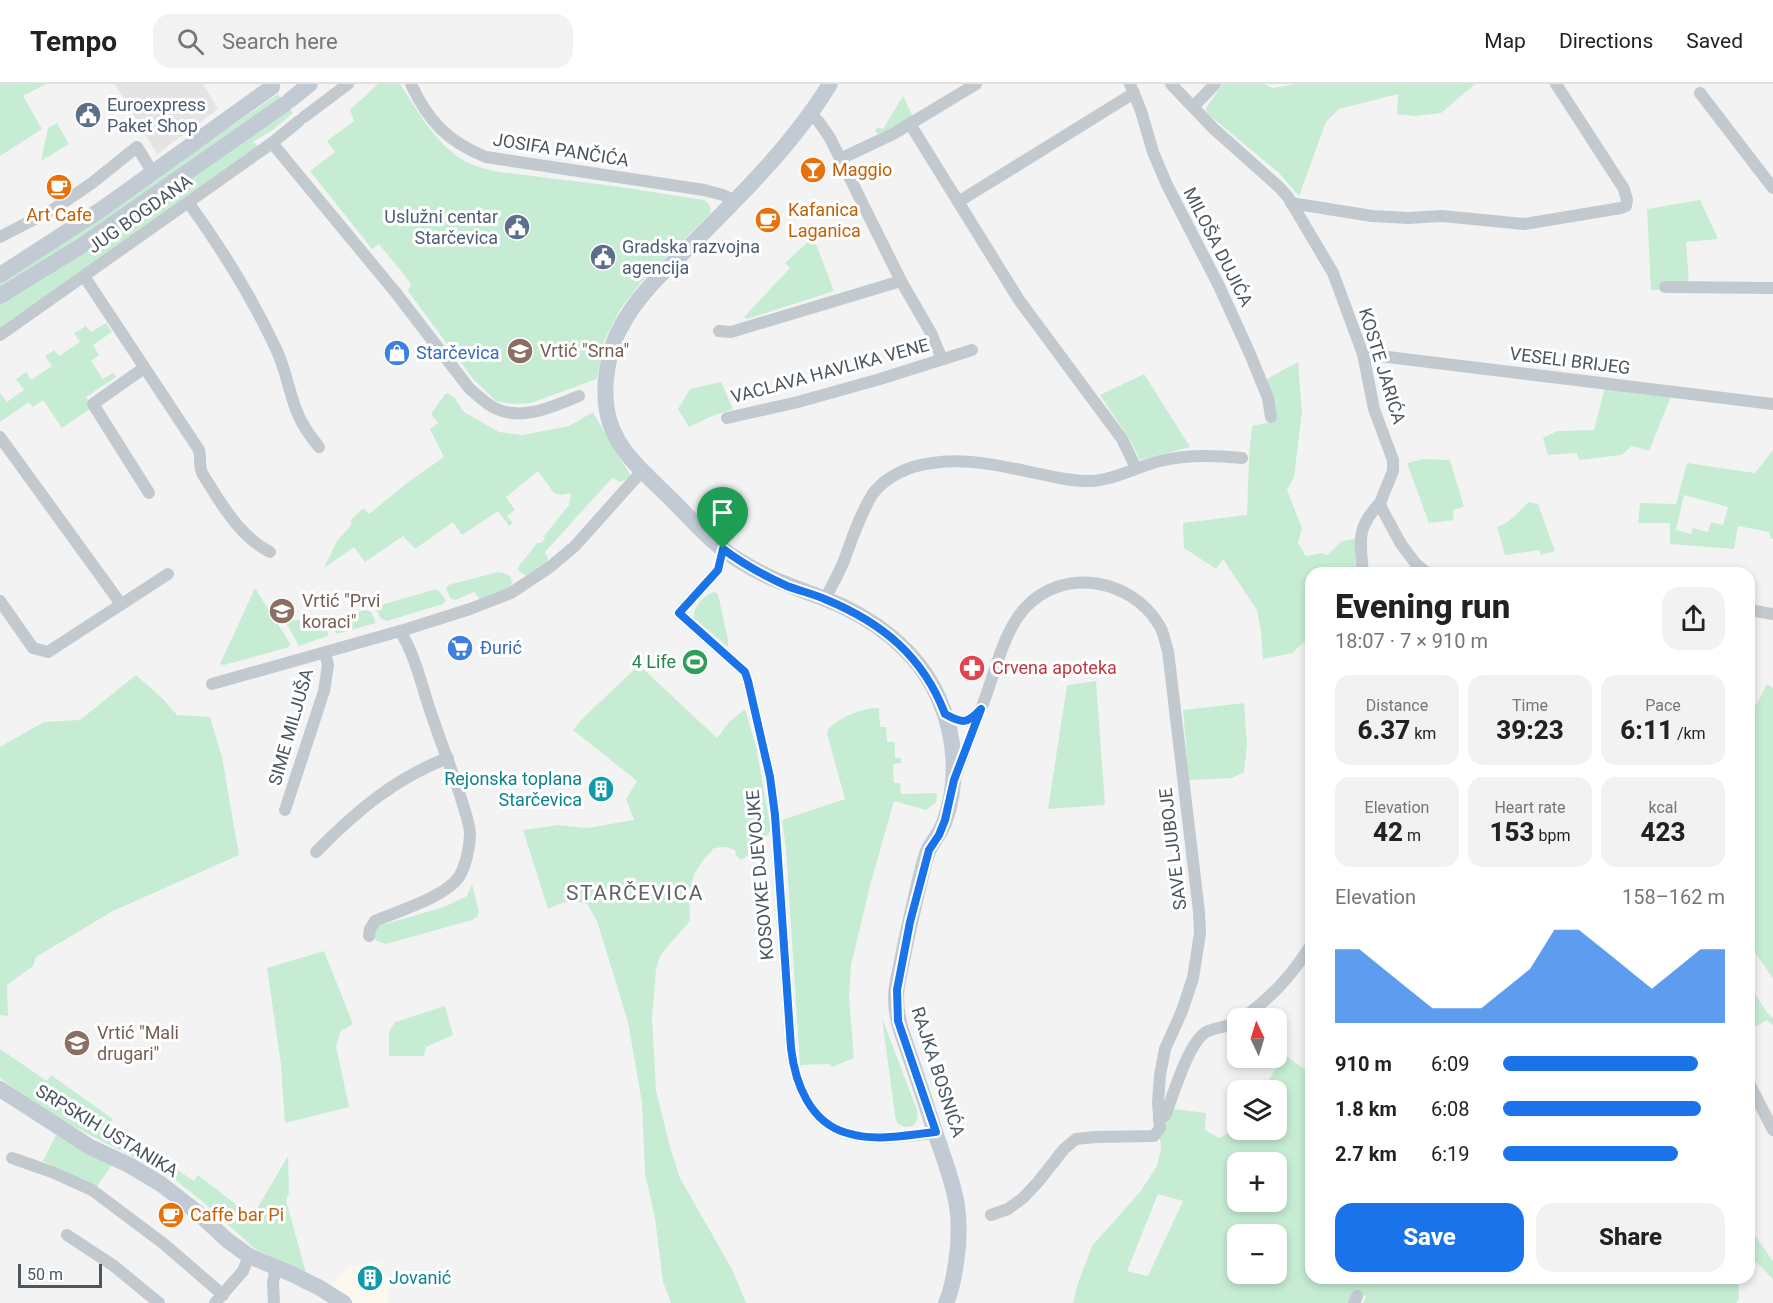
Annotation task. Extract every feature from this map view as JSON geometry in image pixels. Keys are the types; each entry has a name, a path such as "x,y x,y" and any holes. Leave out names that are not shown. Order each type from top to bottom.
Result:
{"street":[{"path":"0,296 81,246 310,84"},
{"name":"JUG BOGDANA","path":"0,335 272,142 348,84"},
{"name":"JOSIFA PANČIĆA","path":"411,84 428,115 444,134 468,150 486,157 704,190 735,201"},
{"name":"RAJKA BOSNIĆA","path":"830,84 787,143 735,201 653,282 630,310 614,341 607,364 604,397 615,438 630,459 723,549 754,570 788,586 825,599 882,629 900,644 925,674 945,714 952,751 954,780 945,820 929,850 921,876 906,939 896,998 898,1021 957,1197 960,1223 954,1277 946,1303"},
{"path":"840,159 893,134 976,84"},
{"name":"KOSTE JARIĆA","path":"1171,84 1214,129 1271,179 1291,203 1324,255 1337,282 1363,354 1374,409 1393,460 1393,471 1380,502 1361,530 1363,567"},
{"path":"1193,107 1215,84"},
{"path":"1291,203 1372,216 1408,218 1442,216 1524,224 1626,206 1628,200 1624,189 1556,84"},
{"path":"0,275 93,215 275,85"},
{"name":"MILOŠA DUJIĆA","path":"958,202 1132,89 1148,131 1153,152 1167,185 1251,354 1268,398 1271,417"},
{"path":"1700,93 1773,188"},
{"name":"VACLAVA HAVLIKA VENE","path":"810,114 830,138 901,281 931,333 942,360"},
{"path":"910,124 1019,300 1122,439 1136,468"},
{"path":"272,142 396,293 469,388 481,399 499,410 525,413 538,412 579,396"},
{"path":"0,237 54,209 92,183 137,147 153,173"},
{"path":"188,202 229,263 267,330 286,375 296,412 319,447"},
{"path":"84,276 199,450 201,471 224,508 242,533 270,552"},
{"path":"719,332 731,332 901,281"},
{"path":"1665,287 1773,288"},
{"name":"VACLAVA HAVLIKA VENE","path":"727,418 798,402 972,350"},
{"name":"VESELI BRIJEG","path":"1363,354 1773,404"},
{"path":"144,368 93,404 149,493"},
{"path":"0,437 121,604"},
{"path":"825,599 874,492 888,480 908,469 959,460 987,463 1059,478 1091,481 1181,456 1242,458"},
{"name":"SIME MILJUŠA","path":"212,684 400,631 470,609 511,593 550,567 575,546 642,471"},
{"path":"1380,502 1401,544 1420,567"},
{"name":"KOSOVKE DJEVOJKE","path":"723,549 718,570 679,613 745,672 748,681 770,777 775,815 791,1048 801,1090 814,1111 834,1128 846,1133 885,1137 936,1132"},
{"path":"0,601 33,648 48,652 168,574"},
{"name":"SAVE LJUBOJE","path":"954,780 1012,627 1025,608 1040,596 1068,585 1088,582 1108,585 1126,592 1143,606 1160,626 1168,651 1200,933 1191,987 1165,1049 1160,1075 1159,1120"},
{"path":"1755,611 1773,614"},
{"path":"369,936 375,921 442,892 454,883 463,868 470,845 467,817 448,758 407,642 400,631"},
{"name":"SIME MILJUŠA","path":"285,810 324,691 328,665 325,653"},
{"path":"945,714 964,722 971,720 981,709"},
{"path":"316,852 367,804 403,779 426,766 448,758"},
{"path":"1255,1008 1286,982 1305,954"},
{"path":"991,1215 1008,1209 1023,1198 1076,1139 1154,1136 1160,1128 1159,1120 1165,1116 1188,1058 1201,1036 1212,1030 1227,1027"},
{"name":"SRPSKIH USTANIKA","path":"0,1089 90,1147 161,1184 249,1256 320,1288 344,1303"},
{"path":"1755,1095 1773,1130"},
{"path":"12,1158 52,1172 92,1190 164,1244 219,1299 243,1271 249,1256"},
{"path":"67,1235 114,1266 159,1303"},
{"path":"274,1303 273,1282 276,1268"}],"shaded area":[{"path":"115,84 203,84 218,109 157,154"},
{"path":"382,1260 387,1279 388,1303 353,1303 330,1288 347,1268"}],"green space":[{"path":"0,84 46,84 23,96 42,129 0,156"},
{"path":"378,84 400,84 423,120 441,142 463,160 476,166 499,172 704,200 709,204 710,214 643,280 621,308 604,341 597,379 531,403 512,404 496,401 473,379 408,291 411,284 409,281 379,244 372,249 310,171 335,152 327,141 354,121 350,110"},
{"path":"1223,84 1264,84 1273,88 1295,84 1475,84 1441,113 1415,116 1397,114 1398,94 1339,109 1326,122 1299,196 1279,173 1207,113 1206,108"},
{"path":"278,94 281,99 39,265 0,288 0,281 125,200"},
{"path":"903,96 913,117 881,135 875,132 877,127 883,129"},
{"path":"289,109 293,113 274,129 253,142 258,146 0,328 0,304"},
{"path":"57,123 69,144 41,161 48,128"},
{"path":"1700,200 1718,239 1686,242 1689,283 1661,290 1651,290 1647,209"},
{"path":"810,240 817,246 834,291 747,319 744,317 790,268 785,263"},
{"path":"106,323 112,332 93,345 99,355 91,361 103,379 113,373 116,377 86,397 93,407 62,428 43,400 33,407 29,402 0,422 0,394 7,402 24,390 16,379 26,372 31,380 52,366 45,356 54,350 59,356 80,342 74,333 86,326 91,332"},
{"path":"1298,362 1302,411 1294,477 1287,490 1302,528 1298,543 1306,556 1323,553 1327,555 1342,541 1355,539 1356,567 1305,567 1305,641 1292,653 1263,659 1257,610 1223,559 1216,569 1184,548 1183,523 1247,515 1252,426 1275,421 1265,380"},
{"path":"1144,374 1190,447 1140,460 1130,440 1100,395"},
{"path":"721,382 733,409 689,427 678,409 690,389"},
{"path":"1605,387 1671,396 1649,451 1632,446 1621,455 1579,460 1577,453 1548,455 1543,438 1557,431 1594,430"},
{"path":"448,393 454,397 464,412 499,432 522,435 569,426 593,412 630,474 627,479 620,482 612,478 545,552 548,559 546,565 526,576 518,570 519,566 537,543 545,539 544,536 569,505 571,493 561,495 554,493 538,471 506,497 515,510 507,516 513,523 509,526 498,511 462,535 453,522 415,549 403,536 365,562 354,547 324,568 337,541 352,524 350,521 363,508 369,514 408,482 444,457 430,429 438,423 431,414"},
{"path":"1773,450 1773,539 1770,538 1769,532 1738,526 1734,549 1670,544 1670,523 1638,523 1640,503 1676,504 1687,463 1755,473","holes":["1684,495 1728,507 1723,525 1711,522 1708,532 1693,528 1691,534 1676,530"]},
{"path":"1423,459 1450,460 1464,507 1453,510 1454,520 1429,523 1407,463"},
{"path":"1529,502 1538,504 1555,551 1541,555 1539,550 1505,555 1497,527 1510,520"},
{"path":"498,572 510,576 511,587 480,599 474,592 455,600 451,599 446,589 448,585"},
{"path":"255,588 291,645 224,665 220,664"},
{"path":"436,589 446,600 443,604 387,621 381,619 376,609 378,606"},
{"path":"714,592 718,594 728,647 694,618 695,610 700,602"},
{"path":"366,610 371,612 376,623 335,633 329,621 331,619"},
{"path":"317,618 328,636 299,646 285,621"},
{"path":"639,665 717,738 729,722 745,709 756,746 771,830 755,851 741,860 735,854 736,851 730,848 712,849 694,874 689,895 690,921 663,952 656,969 652,1017 656,1090 680,1178 733,1271 746,1303 671,1303 663,1282 655,1218 645,1174 642,1103 628,1022 597,921 587,904 581,902 567,902 548,909 523,830 558,825 587,828 634,820 626,799 637,781 573,730"},
{"path":"136,675 177,715 210,717 222,757 239,855 113,911 36,957 33,966 7,985 8,1016 0,1015 0,747 44,722 80,720"},
{"path":"1096,681 1105,805 1048,809 1067,685"},
{"path":"1767,684 1773,688 1773,979 1755,952 1755,706"},
{"path":"1244,703 1247,744 1244,772 1232,778 1189,780 1183,710"},
{"path":"879,708 880,727 886,727 887,742 895,742 895,758 901,758 901,763 893,764 894,783 900,783 901,794 937,793 936,802 926,810 894,801 851,965 849,997 854,1058 832,1067 829,1064 800,1065 786,849 782,820 845,799 827,734 828,729 852,714"},
{"path":"472,884 479,912 472,920 386,944 371,936 372,928 444,907 467,896"},
{"path":"324,951 353,1024 341,1031 336,1046 349,1107 285,1123 281,1065 267,968"},
{"path":"1755,994 1773,1018 1773,1025 1767,1020 1755,1027"},
{"path":"445,1006 453,1035 426,1047 424,1056 389,1056 389,1032 395,1022"},
{"path":"882,1018 917,1110 918,1118 913,1126 904,1127 897,1123"},
{"path":"0,1049 47,1081 51,1075 113,1119 109,1125 194,1181 198,1175 252,1217 288,1156 289,1193 286,1200 306,1273 255,1249 170,1176 53,1116 0,1078"},
{"path":"1287,1056 1305,1070 1305,1284 1738,1284 1739,1299 1736,1303 1363,1303 1366,1297 1357,1291 1349,1303 1073,1303 1092,1246 1140,1192 1157,1166 1161,1149 1160,1136 1174,1109 1206,1113 1205,1130 1219,1138 1227,1134 1227,1140 1287,1140 1287,1080 1269,1080 1276,1068 1287,1068","holes":["1158,1194 1183,1201 1148,1276 1127,1271"]},
{"path":"56,1135 112,1165 96,1188 43,1161"},
{"path":"1755,1236 1773,1261 1773,1281 1755,1261"}],"place":[{"name":"Euroexpress Paket Shop","path":"88,115"},
{"name":"Maggio","path":"813,170"},
{"name":"Art Cafe","path":"59,187"},
{"name":"Kafanica Laganica","path":"768,220"},
{"name":"Uslužni centar Starčevica","path":"517,227"},
{"name":"Gradska razvojna agencija","path":"603,257"},
{"name":"Vrtić \"Srna\"","path":"520,351"},
{"name":"Starčevica","path":"397,353"},
{"name":"Vrtić \"Prvi koraci\"","path":"282,611"},
{"name":"Đurić","path":"460,648"},
{"name":"4 Life","path":"695,662"},
{"name":"Crvena apoteka","path":"972,668"},
{"name":"Rejonska toplana Starčevica","path":"601,789"},
{"name":"Vrtić \"Mali drugari\"","path":"77,1043"},
{"name":"Caffe bar Pi","path":"171,1215"},
{"name":"Jovanić","path":"370,1278"}],"district":[{"name":"STARČEVICA","path":"635,893"}],"route":[{"path":"723,549 754,570 788,586 844,607 882,629 917,663 934,689 945,714 964,722 971,720 981,709 954,780 945,820 929,850 910,922 897,990 898,1021 936,1132 885,1137 846,1133 834,1128 814,1111 801,1090 791,1048 775,815 770,777 756,711 745,672 679,613 718,570 723,549"}]}
